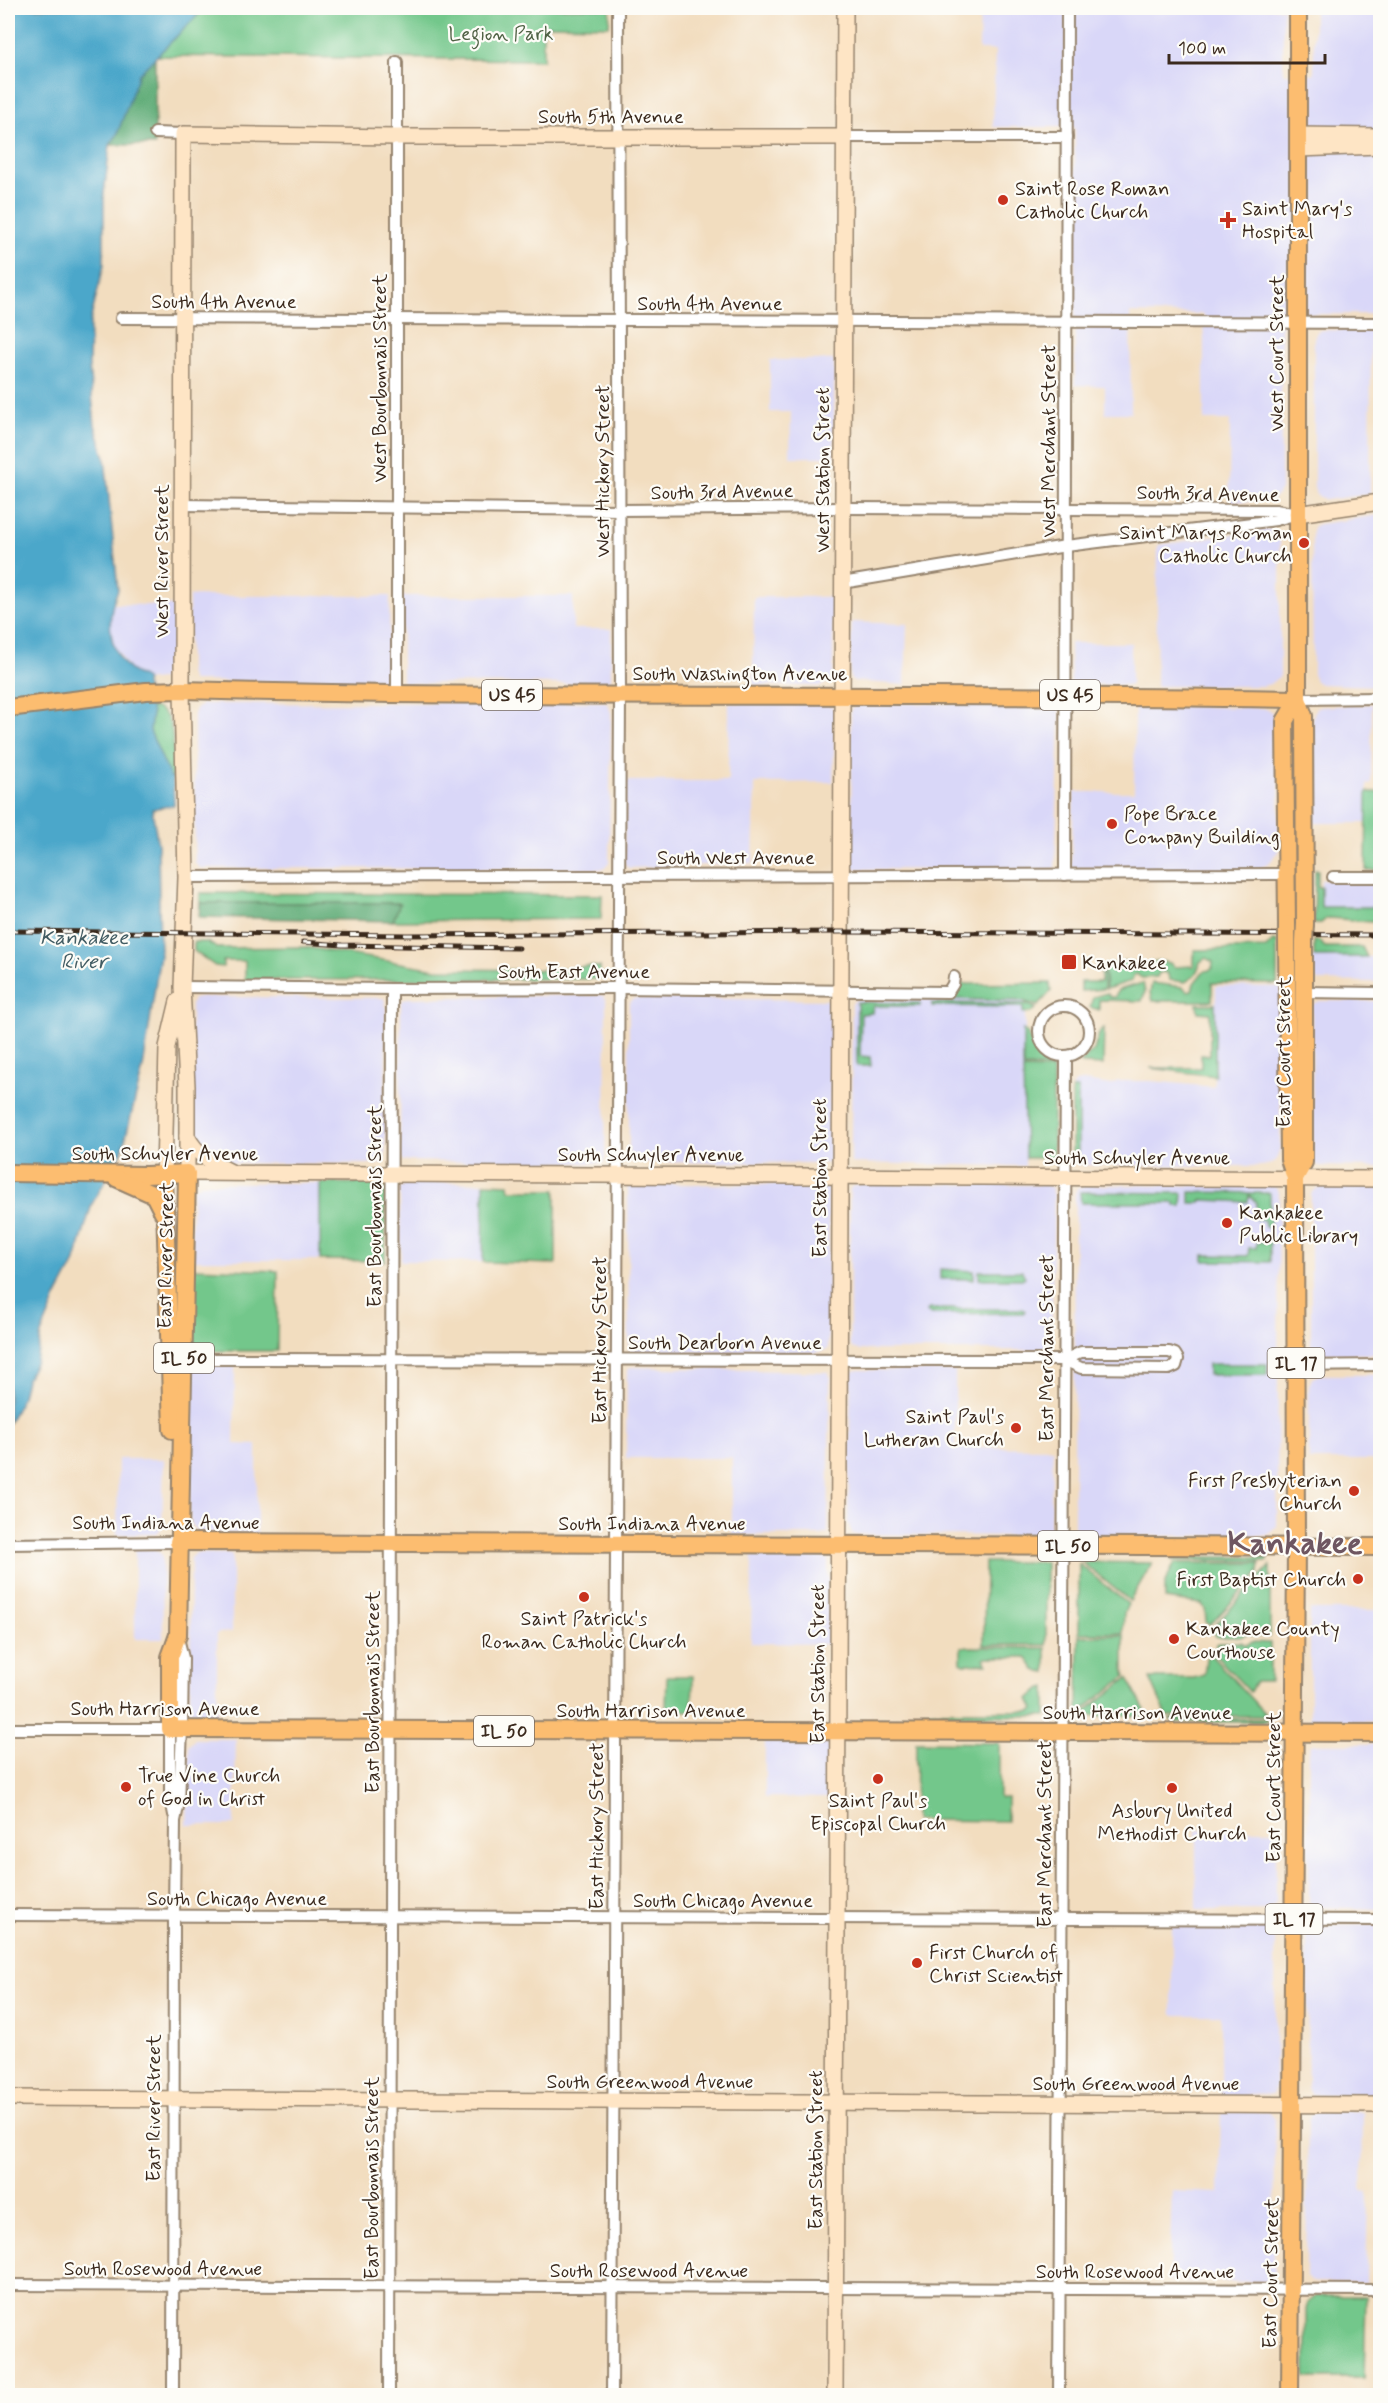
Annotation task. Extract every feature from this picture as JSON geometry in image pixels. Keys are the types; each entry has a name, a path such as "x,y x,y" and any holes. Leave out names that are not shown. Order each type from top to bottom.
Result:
{"main road":[{"name":"West Court Street","path":"1298,8 1298,699 1305,716 1305,933"},
{"name":"US 45","path":"8,708 146,691 182,690"},
{"name":"South Washington Avenue","path":"182,690 397,695 1066,694 1298,699"},
{"name":"West Court Street","path":"1287,924 1285,721 1298,699"},
{"name":"East Court Street","path":"1287,924 1289,1159 1294,1178 1296,1366 1290,2396"},
{"name":"East Court Street","path":"1294,1178 1304,1162 1305,933"},
{"name":"South Schuyler Avenue","path":"8,1173 146,1175 187,1173"},
{"name":"East River Street","path":"176,1729 170,1657 178,1635 177,1359 187,1173"},
{"name":"East River Street","path":"164,1174 165,1217 177,1359"},
{"path":"107,1175 154,1194 165,1217"},
{"name":"South Indiana Avenue","path":"178,1542 1296,1547"},
{"name":"IL 50","path":"1296,1547 1380,1547"},
{"name":"South Harrison Avenue","path":"176,1729 1295,1734"},
{"name":"IL 50","path":"1295,1734 1380,1733"}],"street":[{"name":"West Hickory Street","path":"618,8 620,137 619,934"},
{"name":"West Station Street","path":"841,933 845,8"},
{"name":"West Merchant Street","path":"1065,875 1067,8"},
{"name":"West Bourbonnais Street","path":"397,62 397,695"},
{"name":"South 5th Avenue","path":"155,133 397,137 1067,137"},
{"name":"West River Street","path":"182,987 186,877 182,690 183,134"},
{"path":"1298,142 1380,136"},
{"path":"1298,142 1380,146"},
{"name":"South 4th Avenue","path":"122,318 1380,323"},
{"path":"842,583 1066,546 1276,520 1297,514 1380,502"},
{"name":"South 3rd Avenue","path":"182,505 620,510 1066,508 1276,510 1297,514"},
{"path":"1298,699 1380,698"},
{"name":"South West Avenue","path":"186,877 1286,874"},
{"path":"1333,877 1380,877"},
{"name":"East Station Street","path":"836,2396 841,933"},
{"name":"East Hickory Street","path":"612,2396 619,934"},
{"name":"South East Avenue","path":"182,987 618,988 948,992 954,984 954,977"},
{"name":"East River Street","path":"182,987 187,1086 187,1173"},
{"name":"East River Street","path":"164,1174 167,1047 182,987"},
{"name":"East Bourbonnais Street","path":"388,2396 392,989"},
{"path":"1304,992 1380,993"},
{"path":"1061,1006 1076,1009 1083,1014 1089,1028 1089,1036 1081,1050 1066,1056 1053,1054 1046,1049 1039,1034 1042,1018 1047,1012 1061,1006"},
{"name":"East Merchant Street","path":"1059,2396 1066,1056"},
{"path":"187,1136 192,1146 208,1161 234,1173"},
{"name":"South Schuyler Avenue","path":"187,1173 1380,1179"},
{"path":"1081,1352 1169,1352 1175,1354 1178,1359 1176,1366 1169,1369 1081,1368 1064,1360 1081,1352"},
{"name":"South Dearborn Avenue","path":"177,1359 1064,1360"},
{"path":"1296,1366 1380,1365"},
{"name":"South Indiana Avenue","path":"8,1544 178,1542"},
{"name":"South Harrison Avenue","path":"8,1729 176,1729"},
{"name":"East River Street","path":"173,2396 175,1821 170,1794 176,1729"},
{"name":"South Chicago Avenue","path":"8,1915 1380,1920"},
{"name":"South Greenwood Avenue","path":"8,2098 1380,2105"},
{"name":"South Rosewood Avenue","path":"8,2285 1380,2290"}],"shaded area":[{"name":"Saint Mary's Hospital","path":"980,8 1283,8 1283,74 1314,74 1314,8 1380,8 1380,314 1281,314 1281,490 1272,500 1229,502 1230,420 1204,420 1204,314 1130,313 1131,413 1105,413 1105,386 1075,385 1075,127 993,127 995,50 979,50"},
{"path":"1321,330 1371,331 1370,494 1326,500 1316,495 1314,487 1314,338"},
{"path":"770,360 834,360 834,457 790,457 791,412 770,412"},
{"path":"1380,515 1380,686 1320,684 1315,681 1313,675 1312,531 1314,526 1319,524"},
{"path":"1271,529 1280,539 1280,676 1270,684 1263,686 1156,686 1158,545"},
{"path":"189,596 390,596 386,681 377,683 192,681 189,672"},
{"path":"402,596 573,596 573,629 611,629 611,679 599,684 406,683 402,681"},
{"path":"754,597 833,597 833,676 831,681 820,686 753,685"},
{"path":"112,604 176,606 172,675 168,678 145,681 130,670 114,646 109,620"},
{"path":"852,622 907,624 905,685 853,681 850,678"},
{"path":"1070,643 1131,643 1131,685 1071,684"},
{"path":"604,702 608,704 611,713 609,863 604,869 200,868 195,863 194,715 196,709 203,704"},
{"path":"825,702 834,709 835,714 833,782 755,783 753,863 629,868 626,866 624,862 625,781 728,781 729,703"},
{"path":"862,703 1057,705 1060,714 1055,868 1047,870 856,869 852,867 851,710"},
{"path":"1372,704 1371,784 1367,784 1366,823 1312,823 1313,718 1316,707"},
{"path":"1135,705 1262,708 1269,710 1275,716 1279,722 1279,851 1270,862 1257,870 1249,871 1071,868 1074,792 1134,792"},
{"path":"1321,880 1380,881 1380,907 1321,907"},
{"path":"1311,957 1380,957 1380,982 1318,981 1311,974"},
{"path":"1216,986 1281,987 1280,1148 1278,1158 1271,1164 1262,1166 1082,1165 1075,1162 1072,1153 1072,1089 1076,1082 1111,1085 1118,1081 1151,1081 1214,1087"},
{"path":"600,995 606,1000 605,1158 603,1163 403,1161 400,1153 401,1004 403,1000 407,998"},
{"path":"203,997 384,998 386,1007 385,1158 383,1162 379,1164 227,1163 199,1151 191,1125 191,1005 193,999"},
{"path":"633,999 828,1000 831,1007 830,1163 629,1162 629,1003"},
{"path":"856,999 1025,1001 1025,1166 851,1163 852,1004"},
{"path":"1320,1001 1380,1001 1380,1167 1320,1166 1313,1163 1312,1005"},
{"path":"407,1182 484,1183 483,1262 401,1261 400,1188"},
{"path":"204,1183 320,1183 320,1260 191,1260 193,1190"},
{"path":"635,1184 826,1185 829,1187 828,1349 815,1353 631,1352 629,1350 628,1186"},
{"path":"861,1184 1047,1185 1052,1188 1054,1196 1051,1348 1042,1350 858,1350 852,1348 850,1343 850,1189"},
{"path":"1087,1185 1274,1186 1277,1189 1279,1197 1277,1526 1268,1535 1080,1536 1076,1532 1074,1526 1075,1194 1077,1188"},
{"path":"1321,1186 1380,1186 1380,1354 1316,1354 1311,1352 1311,1196 1312,1192"},
{"path":"203,1364 235,1365 234,1444 257,1445 257,1534 199,1532 192,1526 189,1514 191,1374 193,1369"},
{"path":"631,1367 828,1372 830,1378 828,1533 821,1535 732,1535 732,1458 626,1458 627,1371"},
{"path":"853,1371 955,1371 955,1447 1053,1448 1050,1532 1040,1536 852,1533 848,1523 851,1375"},
{"path":"1319,1375 1380,1375 1380,1460 1309,1460 1309,1386 1312,1378"},
{"path":"118,1459 164,1459 162,1527 155,1534 117,1535"},
{"path":"135,1548 155,1549 162,1555 163,1639 135,1639"},
{"path":"196,1553 232,1554 232,1632 217,1633 217,1719 198,1718 190,1711 191,1558"},
{"path":"752,1555 821,1557 828,1560 829,1644 751,1643"},
{"path":"1310,1610 1380,1610 1380,1722 1310,1721"},
{"path":"195,1739 236,1739 234,1825 187,1825 189,1746"},
{"path":"765,1741 827,1744 829,1751 828,1798 765,1797"},
{"path":"1314,1744 1380,1744 1380,1909 1317,1907 1312,1906 1309,1901 1309,1752 1310,1746"},
{"path":"1196,1830 1276,1830 1276,1903 1263,1910 1196,1910"},
{"path":"1172,1925 1269,1926 1275,1929 1275,2088 1272,2094 1221,2097 1221,2015 1172,2015"},
{"path":"1380,1925 1380,2096 1311,2094 1308,2088 1307,1933 1314,1926"},
{"path":"1363,2111 1362,2191 1368,2192 1366,2283 1315,2282 1306,2276 1308,2122 1310,2116 1316,2112"},
{"path":"1221,2112 1269,2112 1275,2119 1274,2274 1271,2280 1264,2282 1169,2281 1172,2191 1219,2193"}],"green space":[{"name":"Legion Park","path":"205,8 610,8 609,26 543,25 543,60 155,56"},
{"path":"155,56 155,145 110,145 117,135 138,74"},
{"path":"151,707 167,716 170,725 173,736 173,778 170,778 150,731"},
{"path":"1367,792 1380,792 1380,870 1366,870"},
{"path":"1315,870 1318,870 1318,887 1321,887 1321,907 1380,907 1380,922 1327,918 1320,924 1314,924"},
{"path":"200,893 602,895 601,919 393,921 400,903 200,903"},
{"path":"200,903 400,903 393,921 199,917"},
{"path":"1273,941 1277,941 1277,984 1212,983 1212,1001 1152,1001 1150,993 1152,983 1183,987 1187,991 1192,990 1194,983 1203,972 1212,969 1213,962 1206,958 1200,962 1194,976 1185,982 1169,980 1168,974 1164,972 1159,973 1157,977 1142,978 1136,974 1132,981 1106,989 1104,966 1124,961 1142,964 1158,961 1170,963 1174,967 1194,966 1194,950 1266,948"},
{"path":"1314,941 1319,941 1325,947 1362,947 1367,957 1314,957"},
{"path":"194,942 207,942 217,948 305,947 436,969 558,970 587,966 600,967 601,979 245,980 245,961 223,961 223,967 215,966 194,951"},
{"path":"1101,966 1104,989 1081,991 1081,982 1101,982"},
{"path":"1050,983 1051,991 1038,1006 1023,1001 950,999 960,990 961,984"},
{"path":"1143,983 1145,992 1142,1001 1099,1000 1099,1010 1090,1007 1093,997 1107,993 1110,997 1115,997 1118,990"},
{"path":"857,1002 920,1003 920,1006 873,1006 872,1013 861,1014 860,1056 870,1057 871,1066 857,1066"},
{"path":"932,1003 1027,1004 1036,1008 1031,1013 1023,1013 1023,1007 932,1006"},
{"path":"1197,1004 1215,1004 1215,1076 1150,1068 1201,1068 1201,1055 1210,1055 1210,1013 1198,1012"},
{"path":"1104,1028 1103,1065 1082,1064 1081,1062 1094,1050 1100,1031"},
{"path":"1023,1030 1027,1033 1036,1054 1053,1068 1023,1067"},
{"path":"1023,1069 1053,1070 1053,1156 1050,1158 1025,1158"},
{"path":"1072,1089 1078,1089 1078,1157 1072,1157"},
{"path":"320,1183 379,1183 384,1185 386,1191 385,1261 320,1260"},
{"path":"484,1183 509,1184 510,1190 556,1190 556,1264 483,1262"},
{"path":"1080,1192 1183,1193 1182,1206 1175,1206 1175,1203 1081,1203"},
{"path":"1190,1192 1270,1193 1270,1227 1265,1226 1264,1220 1256,1220 1256,1202 1249,1195 1248,1202 1203,1200 1190,1203"},
{"path":"1265,1236 1270,1236 1270,1262 1204,1261 1204,1255 1248,1256 1249,1248 1256,1248 1257,1242 1264,1242"},
{"path":"194,1268 278,1271 277,1351 205,1351 197,1348 193,1336"},
{"path":"940,1269 974,1271 974,1279 940,1279"},
{"path":"979,1271 1022,1271 1025,1277 1022,1279 979,1279"},
{"path":"929,1309 1023,1309 1025,1311 1023,1313 929,1314 927,1311"},
{"path":"1208,1364 1267,1364 1267,1375 1208,1375"},
{"path":"1175,1557 1267,1557 1267,1561 1172,1560"},
{"path":"985,1562 1046,1562 1046,1645 984,1645"},
{"path":"1082,1562 1152,1563 1130,1601"},
{"path":"1175,1563 1260,1563 1259,1573 1210,1625 1206,1622 1205,1609 1202,1604 1165,1599 1165,1582"},
{"path":"1079,1564 1128,1604 1124,1613 1123,1633 1079,1633"},
{"path":"1270,1566 1270,1637 1248,1634 1240,1637 1217,1637 1215,1635 1216,1624"},
{"path":"1124,1635 1126,1676 1078,1714 1079,1636"},
{"path":"1241,1642 1246,1645 1252,1642 1270,1643 1270,1681 1256,1681 1250,1692 1215,1655 1218,1643"},
{"path":"961,1647 1046,1648 1046,1672 1035,1670 1026,1657 986,1657 984,1659 987,1664 963,1664"},
{"path":"1210,1654 1267,1716 1167,1716 1150,1678 1194,1678 1204,1675 1206,1658"},
{"path":"667,1676 693,1676 692,1711 666,1710"},
{"path":"1128,1678 1148,1716 1080,1716 1081,1715"},
{"path":"1046,1687 1046,1716 923,1715 923,1711 1031,1711 1034,1709 1029,1699 1040,1689"},
{"path":"1169,1719 1267,1719 1267,1722 1175,1722"},
{"path":"916,1742 999,1743 999,1798 1007,1798 1007,1821 915,1820"},
{"path":"1316,2296 1366,2296 1364,2378 1306,2378 1306,2309 1308,2303"}],"water":[{"name":"Kankakee River","path":"8,8 205,8 139,74 117,135 110,145 104,193 104,265 90,322 89,366 95,425 105,458 118,590 110,621 111,631 116,651 122,660 131,670 145,679 152,714 150,731 170,777 173,778 174,805 152,809 158,845 160,954 143,1068 122,1152 92,1204 74,1264 41,1334 36,1361 26,1380 21,1400 8,1424"}],"railway":[{"path":"8,931 408,935 841,932 1380,935"},
{"path":"303,942 342,945 519,948"}],"place":[{"name":"Saint Rose Roman Catholic Church","path":"1003,200"},
{"name":"Saint Mary's Hospital","path":"1228,220"},
{"name":"Saint Marys Roman Catholic Church","path":"1304,543"},
{"name":"Pope Brace Company Building","path":"1112,824"},
{"name":"Kankakee","path":"1069,962"},
{"name":"Kankakee Public Library","path":"1227,1223"},
{"name":"Saint Paul's Lutheran Church","path":"1016,1428"},
{"name":"First Presbyterian Church","path":"1354,1491"},
{"name":"First Baptist Church","path":"1358,1579"},
{"name":"Saint Patrick's Roman Catholic Church","path":"584,1597"},
{"name":"Kankakee County Courthouse","path":"1174,1639"},
{"name":"Saint Paul's Episcopal Church","path":"878,1779"},
{"name":"True Vine Church of God in Christ","path":"126,1787"},
{"name":"Asbury United Methodist Church","path":"1172,1788"},
{"name":"First Church of Christ Scientist","path":"917,1963"}],"district":[{"name":"Kankakee","path":"1295,1542"}]}
